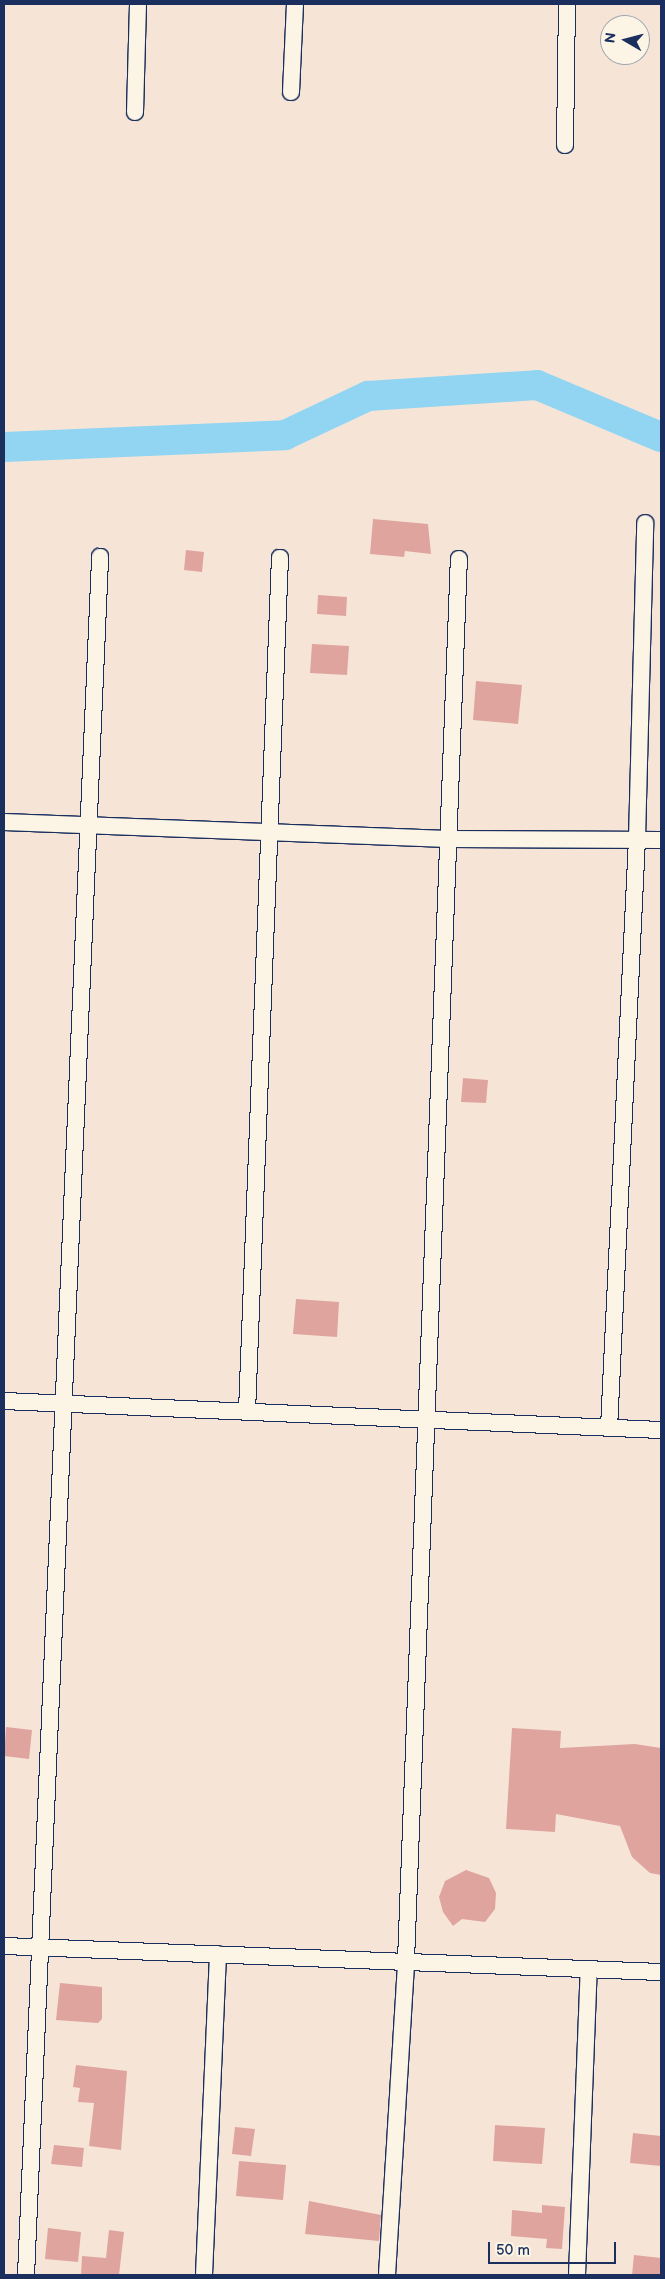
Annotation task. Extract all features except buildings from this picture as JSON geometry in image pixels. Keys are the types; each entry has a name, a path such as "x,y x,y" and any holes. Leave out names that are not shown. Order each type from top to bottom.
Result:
{"street":[{"path":"135,112 138,4"},
{"path":"291,92 295,4"},
{"path":"565,144 568,4"},
{"path":"609,1428 638,839 645,523"},
{"path":"26,2275 38,1948 100,557"},
{"path":"247,1412 280,558"},
{"path":"387,2275 406,1961 458,559"},
{"path":"4,822 448,839 661,840"},
{"path":"4,1401 661,1430"},
{"path":"4,1946 661,1972"},
{"path":"204,2275 218,1954"},
{"path":"577,2275 589,1969"}],"waterway":[{"path":"4,447 285,435 368,396 537,385 661,437"}]}
